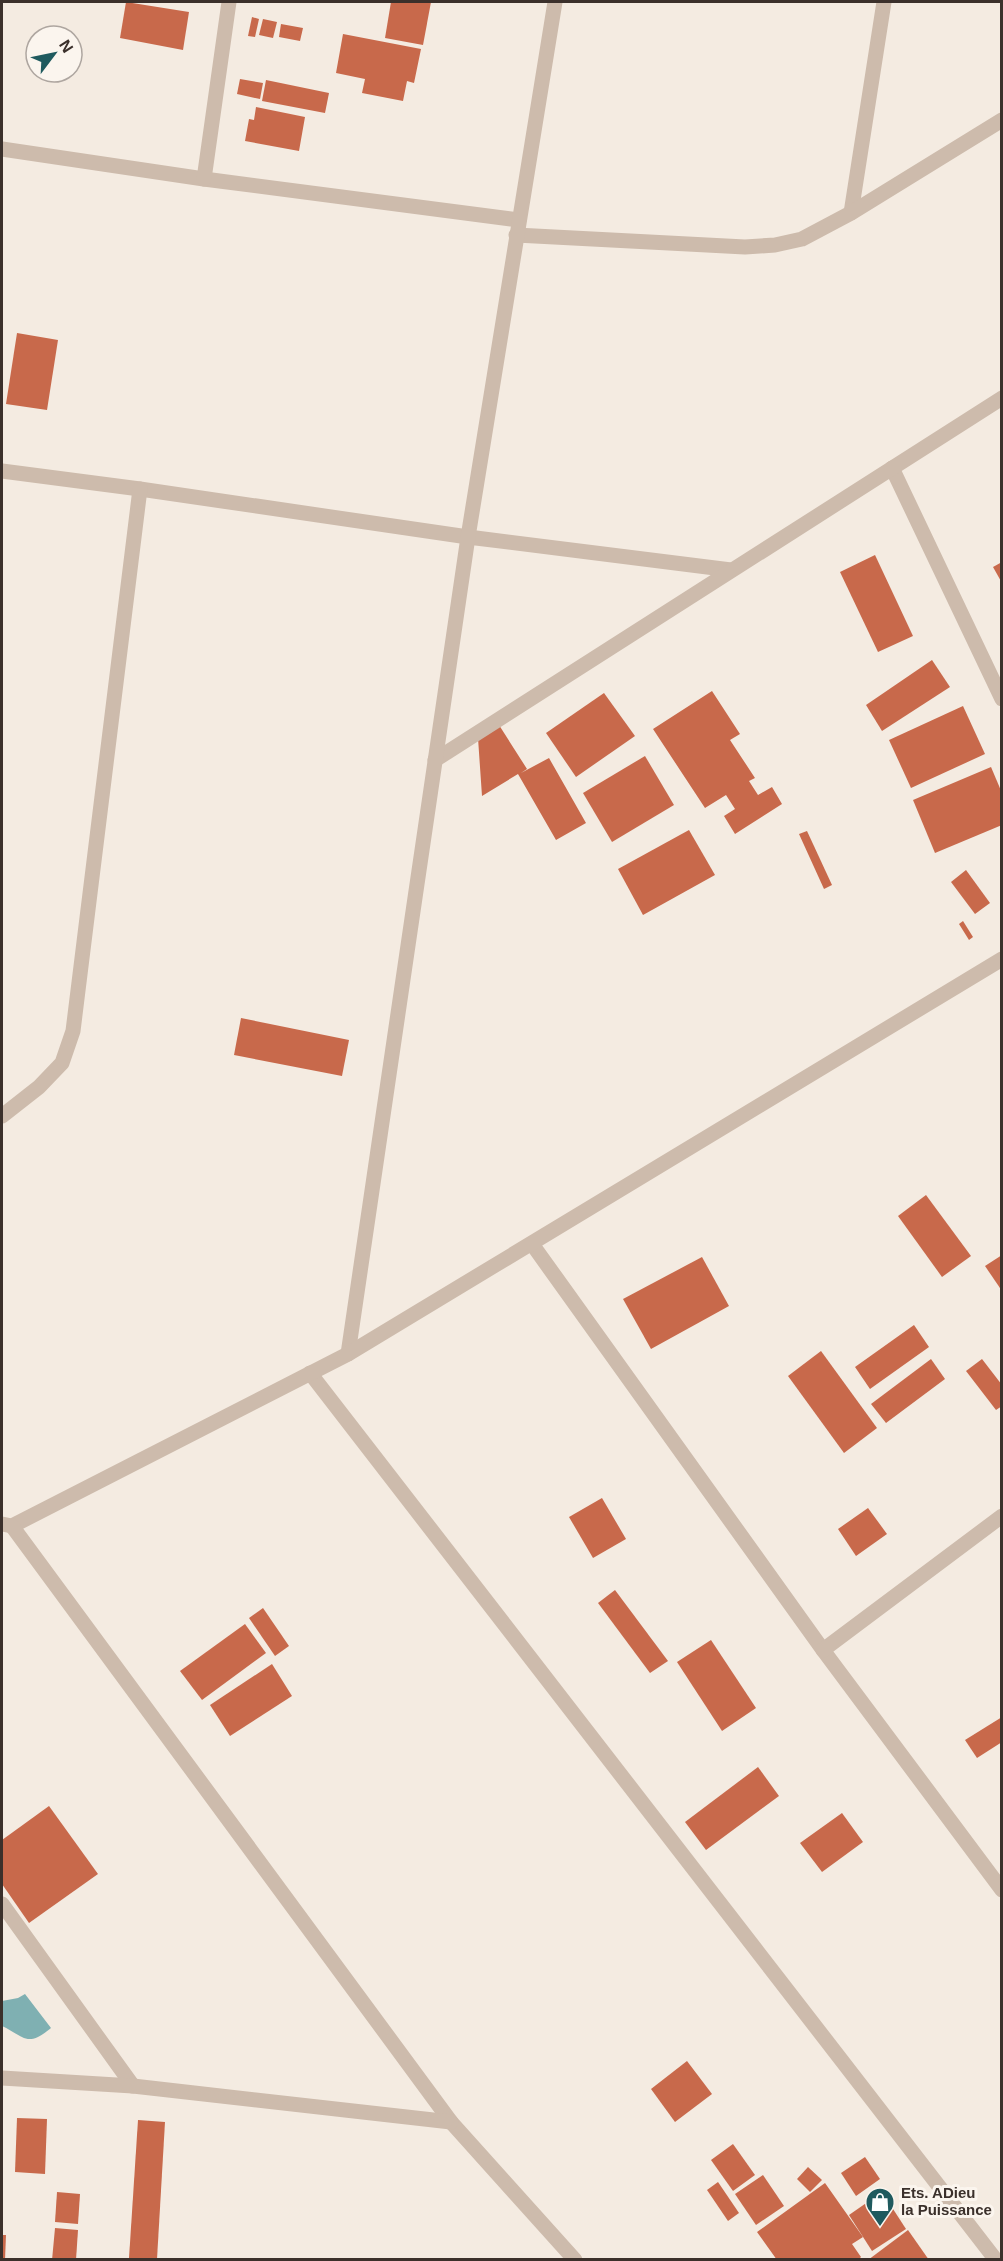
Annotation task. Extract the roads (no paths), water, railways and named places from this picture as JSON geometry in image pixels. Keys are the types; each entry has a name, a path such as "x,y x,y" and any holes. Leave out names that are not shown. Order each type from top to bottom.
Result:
{"street":[{"path":"204,179 229,2"},
{"path":"348,1354 468,537 555,2"},
{"path":"851,213 884,2"},
{"path":"516,236 745,247 775,245 802,239 851,213 1002,120"},
{"path":"2,148 204,179 519,220"},
{"path":"435,759 1002,398"},
{"path":"892,468 1002,699"},
{"path":"2,471 468,537 731,570"},
{"path":"2,1116 39,1087 62,1063 73,1030 140,489"},
{"path":"575,2259 451,2122 7,1525 348,1354 1002,959"},
{"path":"532,1244 823,1650 1002,1890"},
{"path":"310,1373 996,2259"},
{"path":"823,1650 1002,1516"},
{"path":"2,1904 133,2086"},
{"path":"2,2078 133,2086 451,2122"}],"water":[{"path":"25,1994 51,2028 31,2039 21,2037 2,2026 2,2001"}],"place":[{"name":"Ets. ADieu la Puissance","path":"880,2228"}]}
